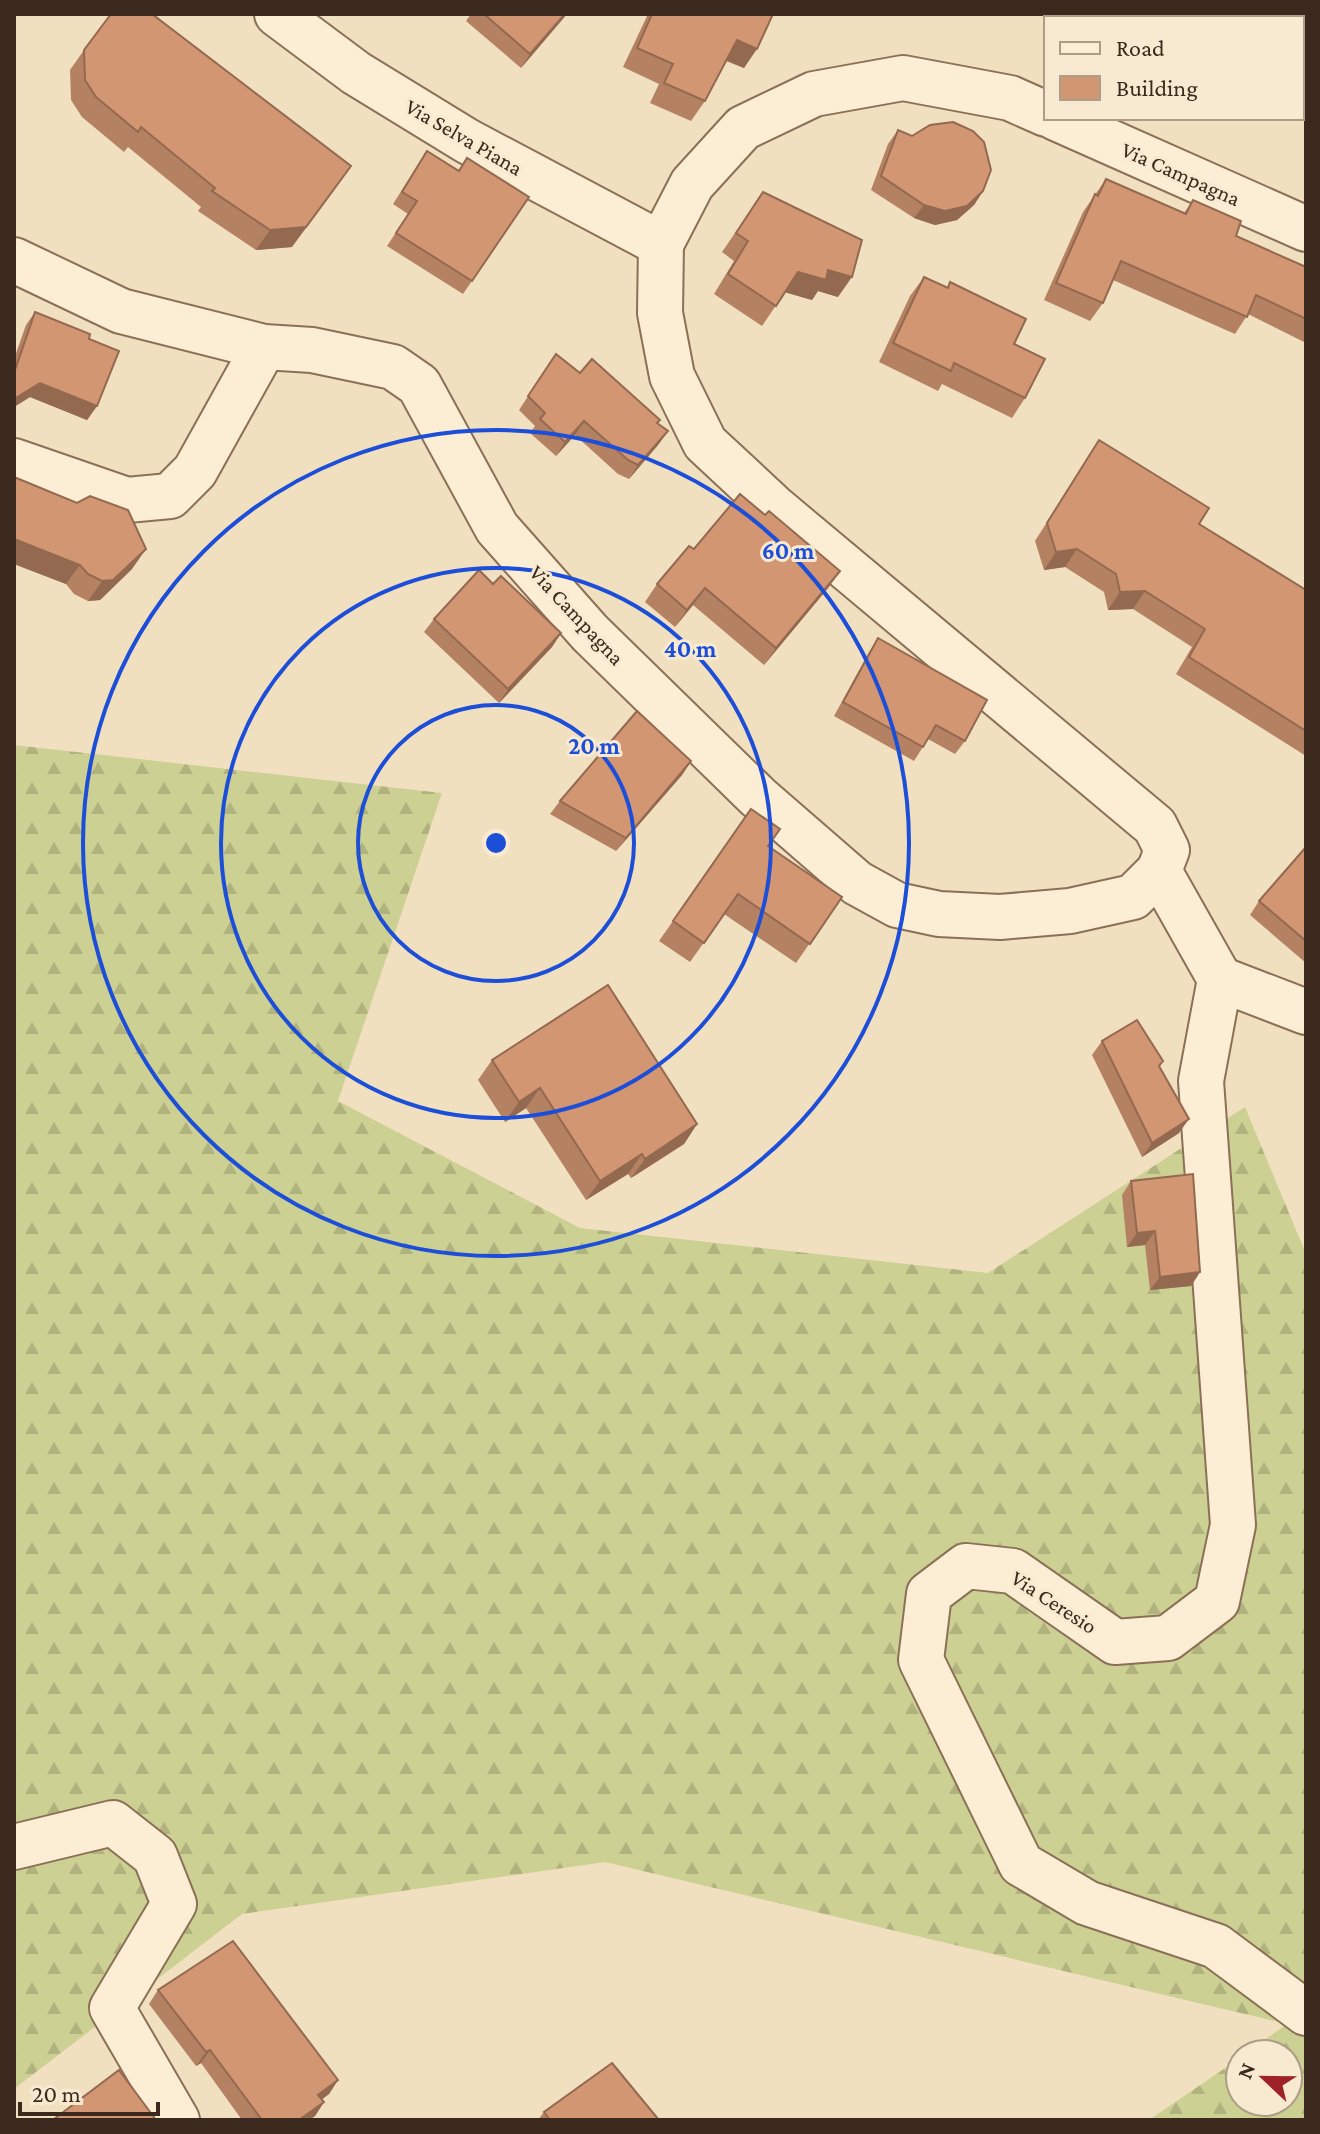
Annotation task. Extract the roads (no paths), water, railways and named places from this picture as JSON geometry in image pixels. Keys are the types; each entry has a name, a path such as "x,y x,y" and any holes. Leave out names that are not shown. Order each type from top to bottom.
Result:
{"street":[{"name":"Via Selva Piana","path":"277,14 356,73 467,141 661,244"},
{"path":"1044,113 1010,98 903,78 814,94 743,128 692,184 661,244 660,313 672,376 705,443 776,509 1155,826 1167,850 1159,871 1220,979 1306,1012"},
{"name":"Via Campagna","path":"1061,120 1306,229"},
{"name":"Via Campagna","path":"14,260 121,311 264,347 312,350 393,367 419,385 497,528 590,633 758,797 857,883 897,905 939,914 1000,917 1070,911 1133,897 1159,871"},
{"path":"14,461 127,500 170,496 195,471 264,347"},
{"name":"Via Ceresio","path":"1220,979 1201,1081 1233,1525 1217,1601 1168,1638 1115,1642 1013,1571 966,1566 929,1594 921,1660 1021,1864 1087,1903 1216,1946 1306,2013"},
{"path":"14,1847 113,1823 155,1856 174,1904 112,2008 177,2120"}]}
